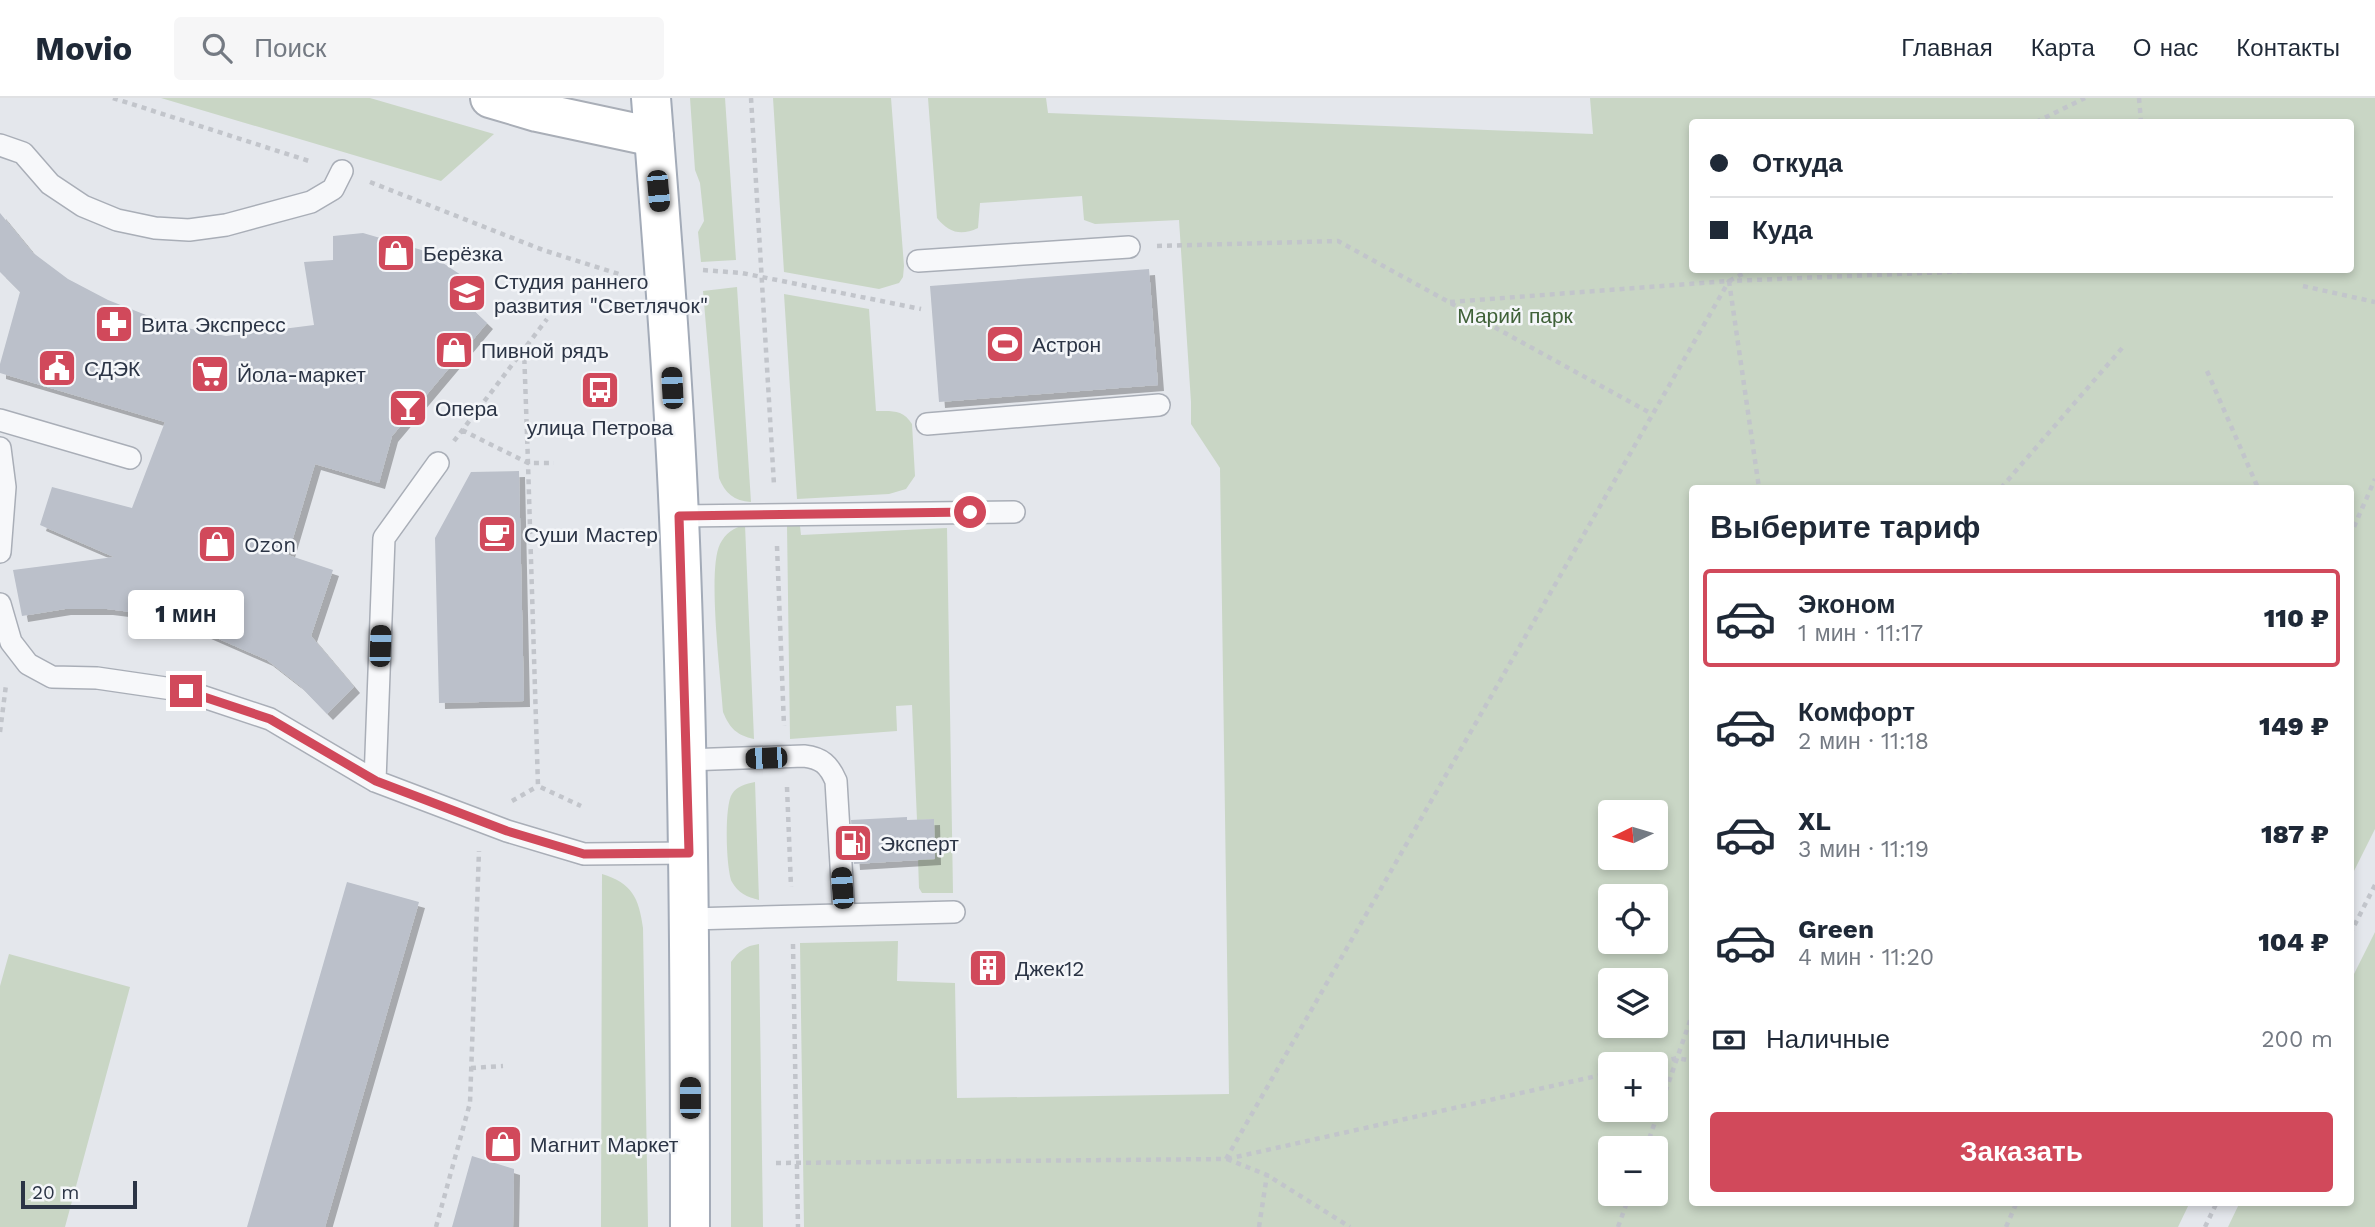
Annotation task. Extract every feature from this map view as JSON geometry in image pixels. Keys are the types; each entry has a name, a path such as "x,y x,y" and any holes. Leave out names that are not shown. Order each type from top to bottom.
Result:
{"main road":[{"path":"490,98 537,112 654,137"},
{"path":"651,98 665,272 679,516 689,853 690,1227"}],"lane":[{"path":"0,145 23,153 50,184 83,206 117,220 155,228 190,230 226,226 311,202 333,189 342,172"},
{"path":"918,261 1129,247"},
{"path":"927,424 1159,405"},
{"path":"0,420 130,458"},
{"path":"0,448 5,487 0,552"},
{"path":"376,781 384,538 438,463"},
{"path":"679,516 1014,512"},
{"path":"0,604 11,642 28,664 52,677 97,678 186,691 270,719 376,781 480,821 584,854 689,853"},
{"path":"686,760 816,757 831,770 836,781 844,915"},
{"path":"690,919 954,912"}],"path":[{"path":"751,98 786,757 798,1227"},
{"path":"2042,119 2085,98"},
{"path":"2139,98 2141,119"},
{"path":"1129,247 1338,241 1653,414"},
{"path":"698,270 762,278 920,309"},
{"path":"1226,1159 1729,281 1744,273"},
{"path":"1450,302 1729,281 1922,273"},
{"path":"1729,281 1759,485"},
{"path":"2303,286 2375,302"},
{"path":"438,463 547,319"},
{"path":"2004,485 2123,347"},
{"path":"524,348 538,786 581,806"},
{"path":"2207,371 2257,485"},
{"path":"462,430 528,463 554,463"},
{"path":"2354,527 2375,479"},
{"path":"436,1227 470,1103 480,821"},
{"path":"2354,926 2375,885"},
{"path":"1650,1136 1689,1024"},
{"path":"1668,1060 1677,1058 1689,1060"},
{"path":"471,1068 503,1066"},
{"path":"776,1163 1226,1159 1598,1076"},
{"path":"1226,1159 1267,1175 1350,1227"},
{"path":"1259,1227 1267,1175"},
{"path":"1618,1227 1626,1206"},
{"path":"2006,1227 2015,1206"},
{"path":"2204,1227 2215,1206"}],"green space":[{"path":"161,98 370,98 494,134 441,181"},
{"path":"690,98 725,98 736,260 701,262 698,232 704,221 700,183 695,170"},
{"path":"773,98 891,98 904,266 903,277 899,283 879,289 784,272"},
{"name":"Марий парк","path":"928,98 1046,98 1048,113 1593,134 1590,98 2375,98 2375,829 2354,871 2354,485 1689,485 1689,1206 2188,1206 2178,1227 804,1227 800,943 898,941 897,981 955,983 957,1098 1229,1094 1220,468 1191,424 1179,220 1095,224 1084,220 1082,196 980,203 978,228 966,232 951,230 937,218"},
{"path":"737,287 751,502 731,495 719,478 703,291"},
{"path":"784,294 869,309 876,411 901,413 912,424 915,476 906,489 889,494 797,499"},
{"path":"745,525 754,739 735,730 723,712 715,600 716,557 720,544 730,532"},
{"path":"787,526 800,526 801,535 947,528 953,893 922,893 919,888 918,859 935,858 934,819 917,820 912,705 896,706 897,731 790,739"},
{"path":"755,782 759,900 743,894 732,882 727,838 729,801 732,794 739,787"},
{"path":"602,874 621,882 632,893 639,908 643,928 648,1227 601,1227"},
{"path":"2375,932 2375,1227 2228,1227 2238,1206 2354,1206 2354,974"},
{"path":"759,944 763,1227 731,1227 731,962 743,950"},
{"path":"9,954 130,987 65,1227 0,1227 0,986"}],"building":[{"path":"0,213 32,252 68,279 108,300 146,315 187,328 226,336 314,325 304,262 333,260 333,236 363,233 425,251 479,287 467,304 487,323 392,436 379,483 315,464 288,555 333,570 311,636 354,687 327,714 299,685 267,660 187,625 147,614 107,609 65,609 22,616 13,570 114,557 40,525 52,487 132,508 165,422 0,373 0,364 20,292 0,272"},
{"name":"Астрон","path":"1149,269 1158,385 939,402 930,286"},
{"path":"519,471 524,701 439,703 435,538 471,472"},
{"path":"907,817 907,820 934,819 935,859 854,864 851,820"},
{"path":"347,882 419,902 325,1227 247,1227"},
{"path":"472,1156 514,1169 513,1227 452,1227"}],"place":[{"name":"Берёзка","path":"396,253"},
{"name":"Студия раннего развития \"Светлячок\"","path":"467,293"},
{"name":"Вита Экспресс","path":"114,324"},
{"name":"Астрон","path":"1005,344"},
{"name":"Пивной рядъ","path":"454,350"},
{"name":"СДЭК","path":"57,368"},
{"name":"Йола-маркет","path":"210,374"},
{"name":"улица Петрова","path":"600,390"},
{"name":"Опера","path":"408,408"},
{"name":"Суши Мастер","path":"497,534"},
{"name":"Ozon","path":"217,544"},
{"name":"Эксперт","path":"853,843"},
{"name":"Джек12","path":"988,968"},
{"name":"Магнит Маркет","path":"503,1144"}],"route":[{"path":"186,691 270,719 376,781 507,831 584,854 689,853 679,516 970,512"}]}
